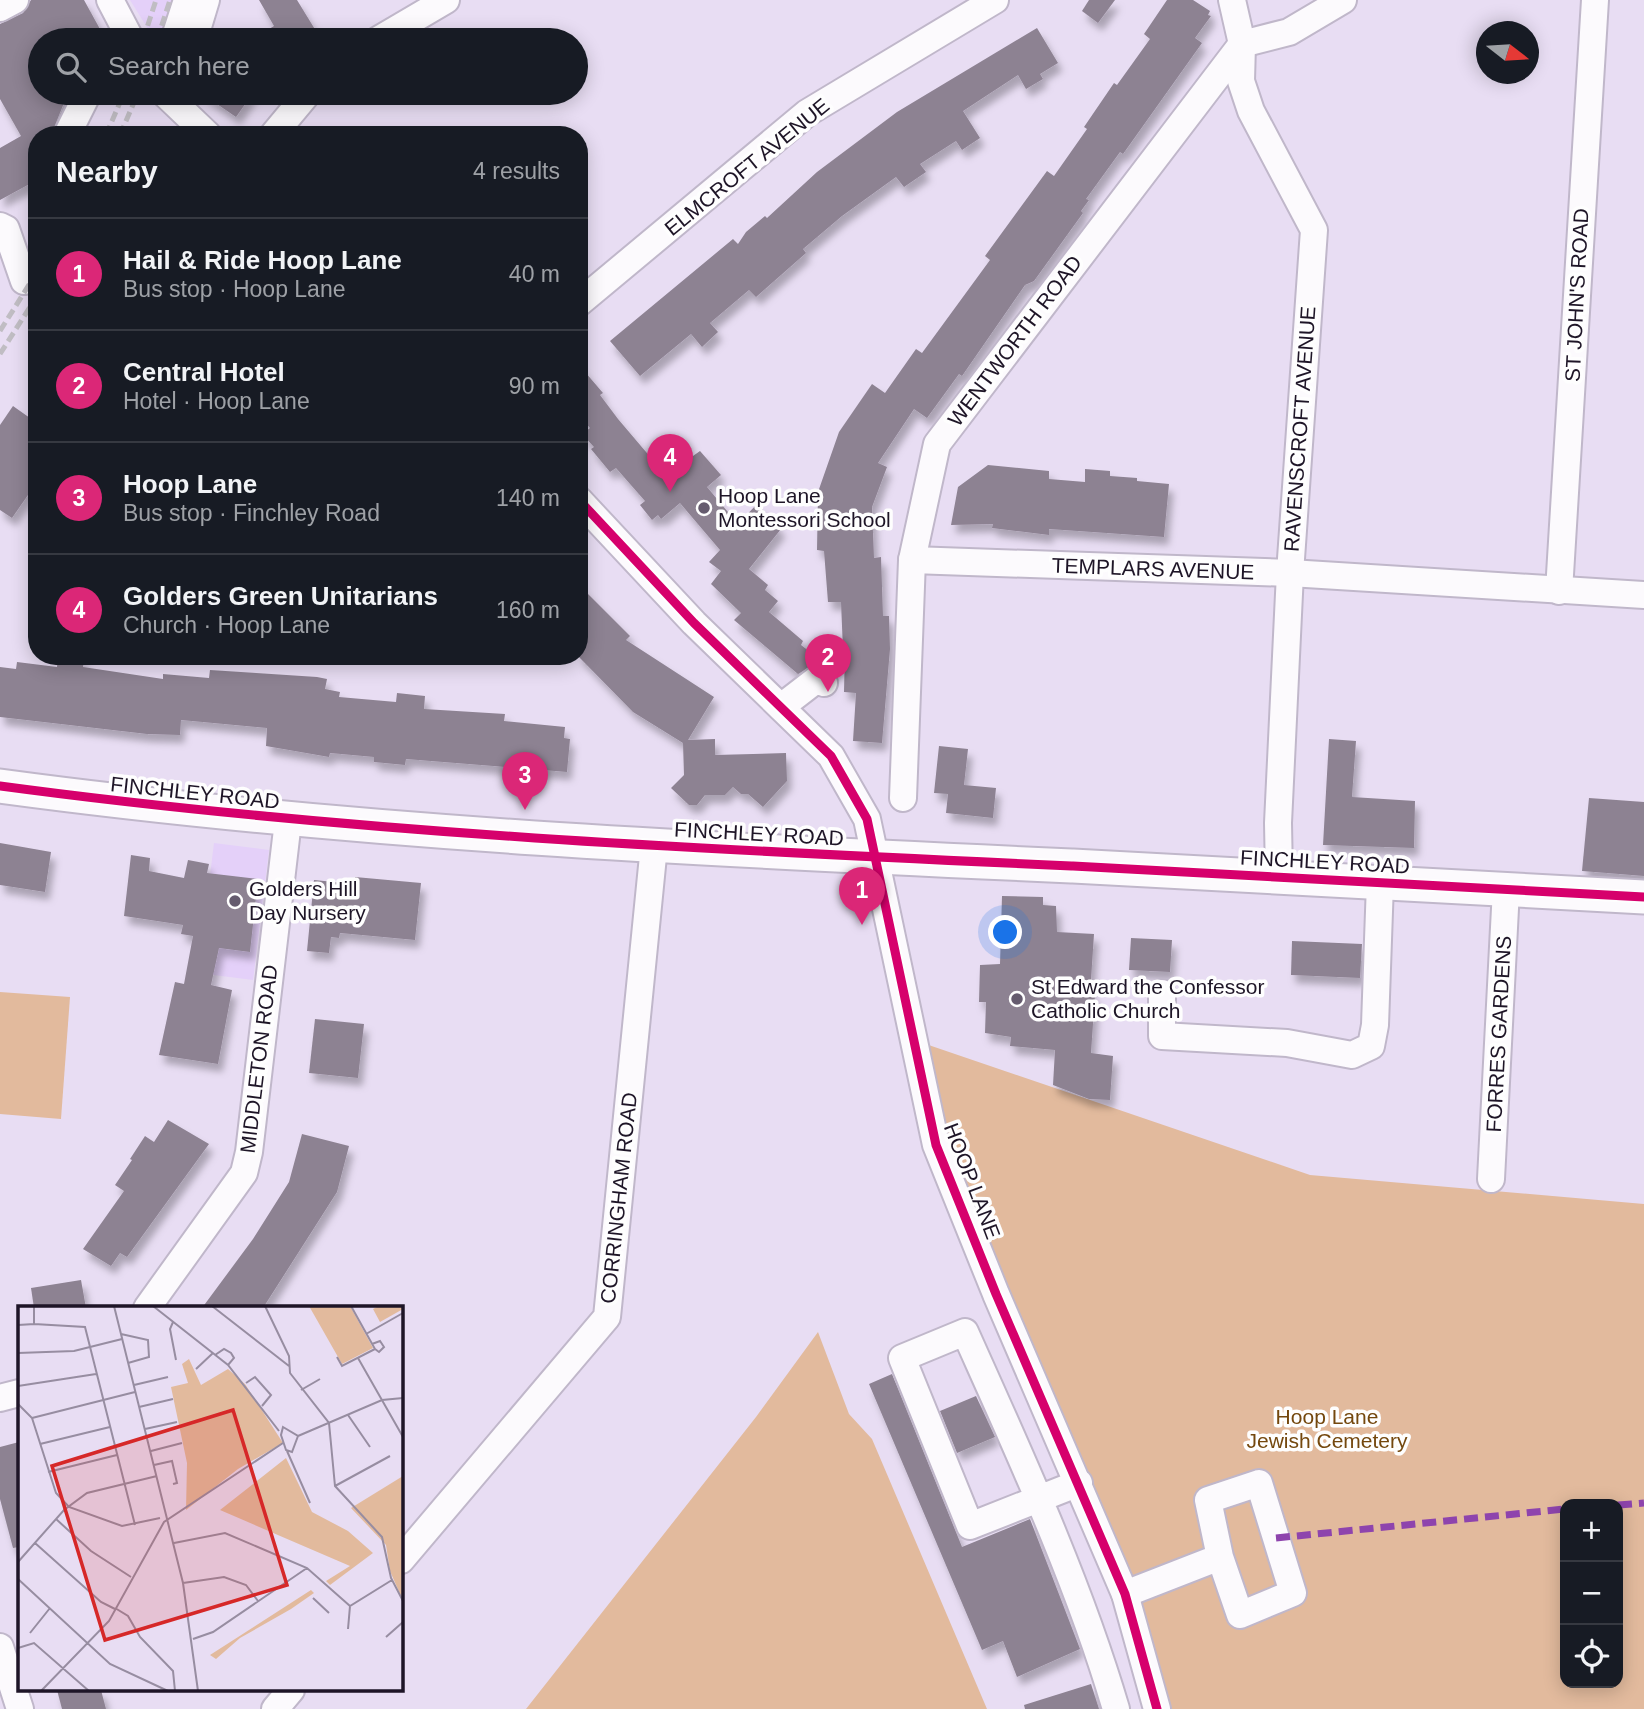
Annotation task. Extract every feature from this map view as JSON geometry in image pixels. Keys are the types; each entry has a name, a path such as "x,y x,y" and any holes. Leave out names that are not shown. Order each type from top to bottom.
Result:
{"main road":[{"name":"FINCHLEY ROAD","path":"0,786 288,821 654,846 1279,876 1644,897"}],"street":[{"path":"0,8 15,0"},
{"path":"110,0 120,28"},
{"path":"178,28 187,0"},
{"path":"198,28 206,0"},
{"path":"398,28 446,0"},
{"name":"ELMCROFT AVENUE","path":"588,296 807,113 995,0"},
{"name":"RAVENSCROFT AVENUE","path":"1232,0 1242,44 1241,81 1251,111 1314,230 1290,573 1278,823 1279,876"},
{"path":"1242,44 1289,32 1343,0"},
{"name":"ST JOHN'S ROAD","path":"1559,591 1595,0"},
{"name":"WENTWORTH ROAD","path":"903,798 912,560 937,444 1242,44"},
{"path":"72,126 82,105"},
{"path":"179,105 199,126"},
{"path":"280,126 297,105"},
{"path":"0,226 6,229 20,282"},
{"name":"HOOP LANE","path":"588,510 694,623 831,756 867,820 936,1145 996,1294 1125,1594 1157,1709"},
{"name":"TEMPLARS AVENUE","path":"912,560 1290,573 1644,595"},
{"path":"781,707 816,680 824,683"},
{"name":"MIDDLETON ROAD","path":"148,1306 244,1173 249,1152 288,821"},
{"name":"CORRINGHAM ROAD","path":"402,1559 607,1317 654,846"},
{"path":"1162,993 1162,1036 1287,1043 1352,1055 1371,1046 1375,1025 1380,883"},
{"name":"FORRES GARDENS","path":"1491,1179 1506,890"},
{"path":"1079,1483 1038,1498 970,1526 902,1358 965,1332 1038,1498 1102,1661 1116,1709"},
{"path":"0,1398 18,1393"},
{"path":"1259,1483 1293,1593 1240,1615 1220,1557 1208,1500 1259,1483"},
{"path":"1125,1594 1220,1557"},
{"path":"0,1647 20,1709"},
{"path":"275,1709 289,1692"}],"shaded area":[{"path":"130,0 198,0 189,28 148,28"},
{"name":"Golders Hill Day Nursery","path":"214,843 269,850 253,980 198,973"}],"green space":[{"path":"0,992 70,997 61,1119 0,1114"},
{"name":"Hoop Lane Jewish Cemetery","path":"911,1039 1310,1175 1644,1204 1644,1709 1157,1709"},
{"path":"818,1332 849,1414 872,1439 987,1709 526,1709 756,1417"}],"building":[{"path":"31,0 84,0 99,28 28,28 28,105 63,105 55,126 28,126 28,185 0,200 0,148 21,136 0,99 0,24 23,13"},
{"path":"259,0 297,0 314,28 271,28 274,26"},
{"path":"1089,0 1115,0 1098,23 1082,11"},
{"path":"1167,0 1193,0 1210,11 1208,15 1211,16 1195,38 1202,43 1123,154 1120,152 1086,199 1089,200 1081,211 1083,213 1034,281 1025,285 962,376 959,374 927,418 914,409 878,463 887,467 872,507 874,558 881,557 883,616 889,616 890,649 882,743 853,741 856,693 844,692 845,649 843,650 841,602 828,602 824,551 817,550 818,492 839,432 872,384 885,393 916,349 922,353 990,260 985,256 1047,171 1054,176 1087,129 1084,127 1114,83 1117,85 1150,39 1144,34"},
{"path":"1037,28 1058,63 1040,74 1043,79 1026,89 1018,75 963,111 980,138 962,150 956,141 920,164 926,172 904,187 896,177 842,216 803,249 806,253 756,297 749,290 710,323 718,332 702,347 691,334 640,376 610,341 733,239 738,244 746,232 765,216 767,218 817,172 897,112"},
{"path":"218,105 244,105 236,117"},
{"path":"588,376 603,393 600,395 618,419 663,472 675,462 679,466 700,451 721,475 707,487 738,524 757,504 781,529 749,569 768,585 765,590 778,601 769,612 803,641 801,645 810,652 815,664 798,674 734,620 741,613 711,584 721,571 709,562 720,550 680,503 661,519 658,515 652,520 640,505 645,501 616,468 610,472 591,449 594,447 588,440"},
{"path":"13,406 28,417 28,495 12,518 0,510 0,425"},
{"path":"988,465 1049,471 1049,479 1085,482 1085,469 1110,471 1110,476 1137,478 1137,481 1169,484 1164,537 1049,529 1049,535 992,528 993,524 951,525 958,487"},
{"path":"588,594 630,636 626,640 714,697 688,740 715,739 715,755 786,753 787,781 763,807 748,794 741,794 733,787 725,795 705,795 697,805 689,805 671,788 684,775 683,743 633,712 587,665"},
{"path":"17,662 57,667 83,665 163,679 163,674 209,678 210,670 317,677 327,679 325,689 340,692 339,697 396,702 397,693 425,696 424,709 505,714 504,721 565,727 564,738 570,739 567,772 406,759 405,765 374,762 374,757 330,753 329,757 266,746 267,728 181,720 180,735 147,734 0,717 0,667 16,669"},
{"path":"1329,739 1356,741 1352,797 1415,801 1414,848 1323,845"},
{"path":"939,746 968,749 964,785 996,788 993,818 946,813 948,794 934,793"},
{"path":"1589,798 1644,802 1644,876 1582,871"},
{"path":"0,843 51,852 45,892 0,885"},
{"path":"131,855 150,858 149,871 184,878 188,860 209,864 207,873 258,879 250,952 219,948 211,985 232,990 218,1064 159,1055 175,982 184,984 193,936 181,934 183,925 124,916"},
{"path":"355,877 421,883 415,940 340,933 339,938 331,937 329,953 307,951 314,880 355,884"},
{"name":"St Edward the Confessor Catholic Church","path":"1002,896 1043,897 1043,905 1056,906 1057,932 1094,934 1090,995 1095,995 1091,1053 1113,1056 1110,1100 1089,1099 1053,1085 1055,1050 1010,1046 1011,1037 985,1033 986,1002 979,1002 980,965 1000,964"},
{"path":"1131,938 1172,940 1170,972 1129,970"},
{"path":"1292,941 1362,944 1360,978 1291,975"},
{"path":"315,1019 364,1024 358,1078 309,1073"},
{"path":"168,1120 209,1144 127,1257 120,1253 111,1266 83,1249 124,1191 115,1185 145,1136 154,1142"},
{"path":"302,1134 349,1146 337,1192 264,1306 203,1306 253,1239 289,1182"},
{"path":"81,1280 86,1306 34,1306 31,1288"},
{"path":"892,1374 962,1547 1030,1519 1080,1649 1017,1677 1003,1641 982,1650 869,1384"},
{"path":"976,1396 995,1437 957,1453 940,1411"},
{"path":"18,1442 18,1547 13,1548 0,1499 0,1447"},
{"path":"1091,1684 1099,1709 1025,1709 1024,1705"},
{"path":"58,1692 102,1692 106,1709 62,1709"}],"railway":[{"path":"147,28 156,0"},
{"path":"161,28 170,0"},
{"path":"110,126 119,105"},
{"path":"124,126 133,105"},
{"path":"0,331 28,286"},
{"path":"0,354 28,310"}],"marked path":[{"path":"1623,1505 1644,1503"},
{"path":"1276,1538 1560,1510"}],"cycle path":[{"path":"588,510 694,623 831,756 867,819 936,1145 996,1294 1125,1594 1157,1709"},
{"path":"0,786 134,803 536,838 1644,897"}],"place":[{"name":"Golders Green Unitarians","path":"670,492"},
{"name":"Hoop Lane Montessori School","path":"704,508"},
{"name":"Central Hotel","path":"828,692"},
{"name":"Hoop Lane","path":"525,810"},
{"name":"Golders Hill Day Nursery","path":"235,901"},
{"name":"Hail & Ride Hoop Lane","path":"862,925"},
{"name":"St Edward the Confessor Catholic Church","path":"1017,999"}]}
